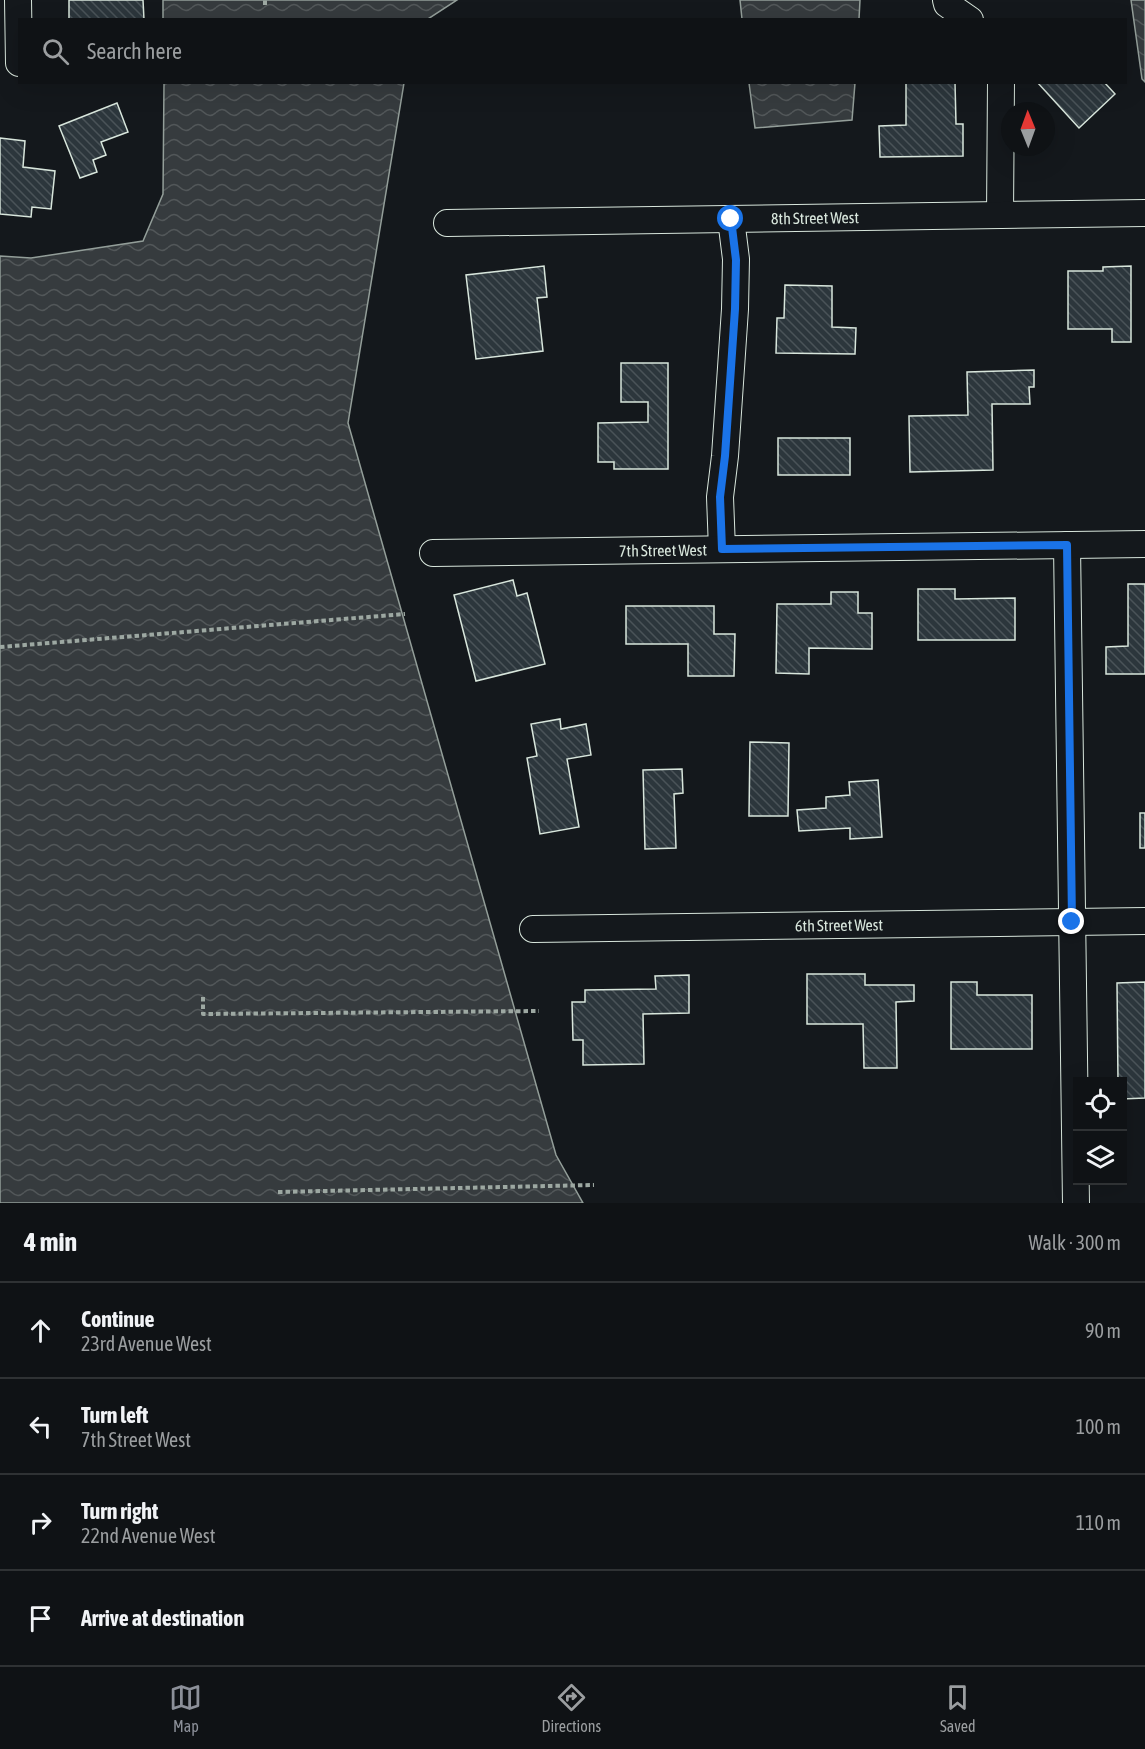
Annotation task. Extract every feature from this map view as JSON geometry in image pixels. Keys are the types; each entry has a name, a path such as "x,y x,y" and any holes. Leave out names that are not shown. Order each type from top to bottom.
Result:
{"street":[{"path":"18,0 18,18"},
{"path":"946,0 947,4 967,18"},
{"path":"1000,215 1001,84"},
{"name":"8th Street West","path":"447,223 1145,213"},
{"path":"722,549 720,497 735,309 736,260 731,219"},
{"name":"7th Street West","path":"433,553 1145,544"},
{"path":"1067,545 1076,1203"},
{"name":"6th Street West","path":"533,929 1145,921"}],"path":[{"path":"0,647 405,614"},
{"path":"203,997 203,1014 539,1011"},
{"path":"278,1192 594,1185"}],"water":[{"path":"163,0 457,0 430,18 163,18"},
{"path":"740,0 860,0 859,18 742,18"},
{"path":"1131,0 1145,0 1145,82 1142,79"},
{"path":"164,84 404,84 348,423 556,1155 583,1203 0,1203 0,256 31,258 143,241 163,194"},
{"path":"749,84 855,84 852,120 755,128"}],"building":[{"path":"69,0 143,0 144,18 69,18"},
{"path":"906,84 955,84 956,124 963,124 963,156 880,157 879,126 906,125"},
{"path":"1039,84 1106,84 1115,94 1079,128"},
{"path":"117,103 128,132 101,142 106,155 93,160 97,172 80,178 59,126"},
{"path":"0,138 25,141 23,167 55,171 51,209 32,207 31,217 0,214"},
{"path":"544,266 547,297 537,298 543,351 476,359 466,275"},
{"path":"1131,266 1131,342 1112,342 1112,329 1068,329 1068,271 1103,271 1103,267"},
{"path":"785,285 832,286 832,327 856,328 855,354 776,353 777,318 784,318"},
{"path":"621,363 668,363 668,469 614,469 614,462 598,462 598,423 648,422 648,402 621,402"},
{"path":"1034,370 1034,387 1029,387 1030,404 992,404 993,470 910,472 909,416 968,415 967,372"},
{"path":"778,438 850,438 850,475 778,475"},
{"path":"513,580 517,596 527,593 545,664 476,681 454,595"},
{"path":"1128,584 1145,584 1145,674 1106,674 1106,647 1128,646"},
{"path":"918,589 955,589 955,599 1015,598 1015,640 918,640"},
{"path":"831,592 858,592 858,613 872,613 872,649 809,648 809,674 776,673 777,604 831,604"},
{"path":"626,606 714,606 714,634 735,634 734,676 688,676 688,644 626,644"},
{"path":"560,719 561,729 586,724 591,755 567,759 579,827 540,834 527,758 537,756 531,724"},
{"path":"750,742 789,743 788,816 749,816"},
{"path":"682,769 683,793 674,794 676,848 645,849 643,770"},
{"path":"878,780 882,837 850,839 850,828 799,831 797,810 826,808 826,797 850,795 849,782"},
{"path":"1140,813 1145,813 1145,848 1140,848"},
{"path":"807,974 865,974 865,985 914,985 914,1001 896,1002 897,1068 864,1068 863,1024 807,1024"},
{"path":"689,975 689,1013 643,1014 644,1064 583,1065 583,1040 573,1040 572,1002 585,1002 585,990 656,989 655,976"},
{"path":"951,982 977,982 977,995 1032,995 1032,1049 951,1049"},
{"path":"1145,982 1145,1098 1127,1099 1127,1077 1118,1077 1117,983"}],"route":[{"path":"731,219 736,260 735,309 720,497 722,549 1067,545 1072,922"}]}
